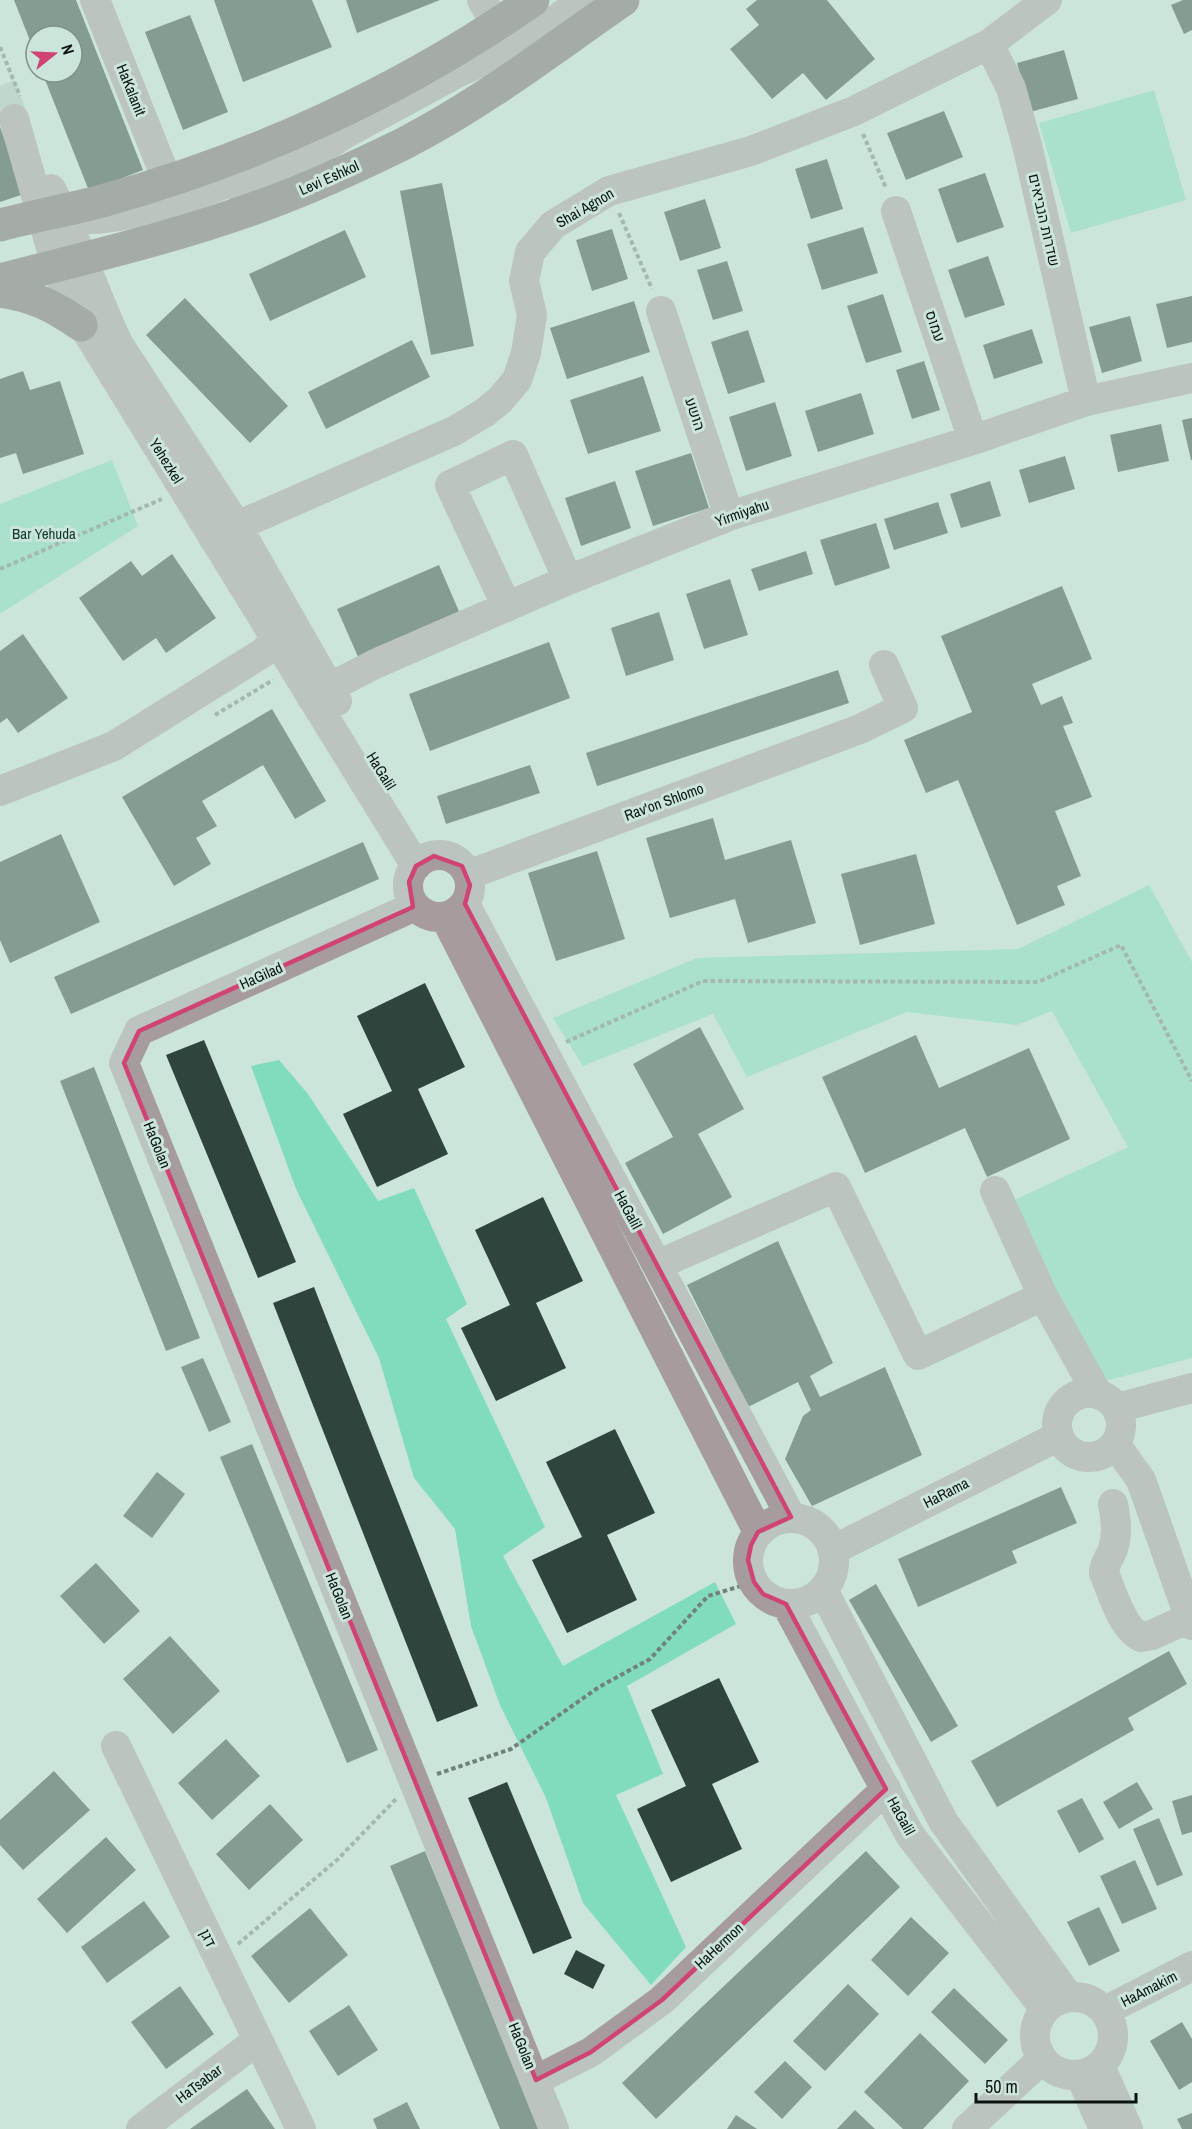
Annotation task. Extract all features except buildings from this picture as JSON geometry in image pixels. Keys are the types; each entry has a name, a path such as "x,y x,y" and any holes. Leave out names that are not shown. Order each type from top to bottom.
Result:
{"main road":[{"name":"Levi Eshkol","path":"0,280 229,217 325,181 404,143 438,124 502,36 533,0"},
{"name":"Levi Eshkol","path":"0,225 57,215 104,201 262,146 348,108 413,73 502,36 622,0"},
{"path":"0,291 36,298 60,310 81,325"}],"street":[{"name":"HaKalanit","path":"95,0 163,170 170,179"},
{"path":"229,217 306,159 348,132 455,74 502,36 532,38 584,0"},
{"name":"Shai Agnon","path":"226,532 454,431 484,413 500,400 517,380 526,353 532,315 524,281 530,252 553,225 609,191 752,151 854,111 989,44 1047,0"},
{"name":"שדרות הנביאים","path":"989,44 1011,88 1027,145 1086,401"},
{"path":"57,215 110,218 148,211 233,180 348,132"},
{"name":"עמוס","path":"896,211 973,440"},
{"name":"Yehezkel","path":"57,215 70,261 104,313 119,345 319,692"},
{"name":"Yehezkel","path":"70,261 63,287 81,325 226,532 269,644 319,692"},
{"name":"הושע","path":"661,311 729,516"},
{"name":"Yirmiyahu","path":"319,692 375,664 568,580 729,516 973,440 1086,401 1192,378"},
{"path":"507,607 450,485 513,455 568,580"},
{"path":"0,791 114,746 269,644"},
{"name":"Rav'on Shlomo","path":"468,875 860,729 903,708 884,665"},
{"name":"HaGalil","path":"319,692 425,861"},
{"path":"444,856 462,866 468,875 469,895 455,910 429,916 416,906 408,890 411,873 425,861 444,856"},
{"name":"HaGilad","path":"124,1063 139,1031 416,906"},
{"name":"HaGalil","path":"455,910 543,1052 790,1517"},
{"name":"HaGalil","path":"455,910 758,1532"},
{"name":"HaGolan","path":"124,1063 554,2129"},
{"path":"657,1265 836,1187 918,1355 1043,1296"},
{"path":"995,1191 1043,1296 1107,1401 1122,1424 1115,1444 1107,1452 1093,1457 1083,1457 1067,1448 1059,1436 1057,1420 1063,1405 1075,1395 1086,1392 1107,1401 1192,1388"},
{"name":"HaRama","path":"833,1550 1059,1436"},
{"path":"1113,1503 1117,1523 1113,1549 1104,1566 1104,1573 1119,1610 1132,1632 1141,1637 1152,1635 1191,1621 1141,1480 1115,1444"},
{"path":"790,1517 810,1521 822,1530 833,1550 834,1563 831,1578 815,1597 802,1603 786,1604 763,1594 754,1582 748,1560 751,1545 758,1532 776,1520 790,1517"},
{"path":"823,1590 943,1821 1056,2002"},
{"name":"HaGalil","path":"786,1604 910,1835 1056,2002"},
{"name":"דגן","path":"116,1746 300,2129"},
{"name":"HaHermon","path":"536,2080 591,2052 662,2000 886,1790"},
{"name":"HaAmakim","path":"1105,2011 1192,1966"},
{"path":"1082,1997 1095,2002 1105,2011 1112,2024 1114,2038 1111,2051 1090,2071 1064,2074 1051,2069 1036,2048 1034,2034 1037,2021 1056,2002 1082,1997"},
{"name":"HaTsabar","path":"141,2129 258,2040"},
{"path":"967,2129 1042,2059"},
{"path":"1090,2071 1104,2129"},
{"path":"1090,2071 1128,2129"}],"path":[{"path":"854,111 896,211"},
{"path":"609,191 661,311"},
{"path":"0,569 167,497"},
{"path":"206,721 277,677 269,644"},
{"path":"543,1052 703,981 1038,982 1121,945 1192,1081"},
{"path":"219,1960 338,1858 413,1781 511,1749 599,1687 650,1659 708,1596 754,1582"}],"highlighted area":[{"path":"434,856 462,866 470,885 465,904 791,1517 758,1532 751,1545 748,1560 754,1582 763,1594 786,1604 886,1789 662,2000 591,2052 536,2080 124,1063 139,1031 413,907 409,882 416,866"}],"green space":[{"path":"1154,90 1186,200 1071,233 1039,123"},
{"name":"Bar Yehuda","path":"112,460 138,526 0,614 0,504"},
{"path":"1149,885 1192,962 1192,1358 1102,1382 1010,1202 1128,1147 1052,1011 1017,1025 907,1012 747,1077 713,1014 583,1066 553,1018 697,958 1018,949"},
{"path":"279,1060 308,1094 378,1201 414,1188 467,1304 446,1319 545,1527 503,1556 563,1666 715,1582 736,1624 627,1686 663,1774 616,1795 686,1947 651,1985 583,1903 546,1798 500,1705 471,1626 455,1529 414,1478 379,1358 296,1189 251,1066"}],"tunnel":[{"path":"0,86 14,119"}]}
